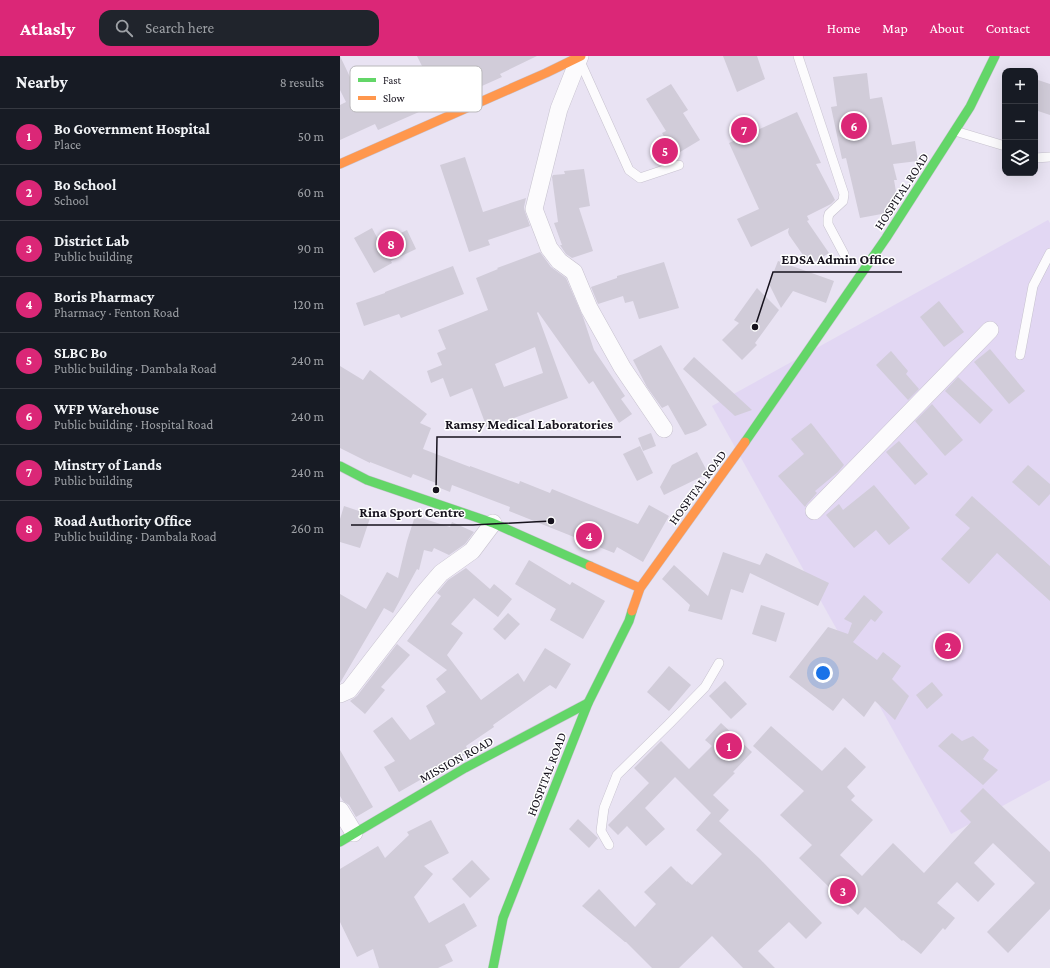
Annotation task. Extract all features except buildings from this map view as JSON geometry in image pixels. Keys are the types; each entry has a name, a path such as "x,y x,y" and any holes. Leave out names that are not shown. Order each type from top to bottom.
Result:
{"street":[{"name":"HOSPITAL ROAD","path":"493,968 503,918 588,703 629,621 640,588 767,411 886,238 970,107 995,56"},
{"path":"482,101 580,57"},
{"path":"580,57 559,109 534,209 549,248 558,261 574,272 590,308 622,367 664,429"},
{"path":"340,164 458,112"},
{"path":"814,511 990,330"},
{"path":"340,466 367,480 493,523 640,588"},
{"path":"340,694 350,690 422,594 441,573 472,551 493,523"},
{"name":"MISSION ROAD","path":"347,837 465,768 588,703"},
{"path":"340,810 347,837"}],"lane":[{"path":"798,56 844,194 843,201 829,214 828,224 844,254"},
{"path":"580,57 629,170 640,178 678,165"},
{"path":"954,131 1002,145"},
{"path":"1038,158 1050,157"},
{"path":"1020,355 1033,286 1050,253"},
{"path":"609,845 601,830 604,808 617,775 670,724 705,687 719,663"}],"shaded area":[{"path":"1048,220 1050,223 1050,780 951,834 712,406"}],"traffic: fast":[{"path":"745,442 886,238 970,107 995,56"},
{"path":"340,466 367,480 493,523 590,566"},
{"path":"493,968 503,918 588,703 629,621 632,611"},
{"path":"340,842 465,768 588,703"}],"traffic: slow":[{"path":"482,101 581,56"},
{"path":"340,164 458,112"},
{"path":"632,611 640,588 745,442"},
{"path":"590,566 640,588"}],"place":[{"name":"WFP Warehouse","path":"854,126"},
{"name":"Minstry of Lands","path":"744,130"},
{"name":"SLBC Bo","path":"665,151"},
{"name":"Road Authority Office","path":"391,244"},
{"name":"EDSA Admin Office","path":"755,327"},
{"name":"Ramsy Medical Laboratories","path":"436,490"},
{"name":"Rina Sport Centre","path":"551,521"},
{"name":"Boris Pharmacy","path":"589,536"},
{"name":"Bo School","path":"948,646"},
{"name":"Bo Government Hospital","path":"729,746"},
{"name":"District Lab","path":"843,891"}]}
